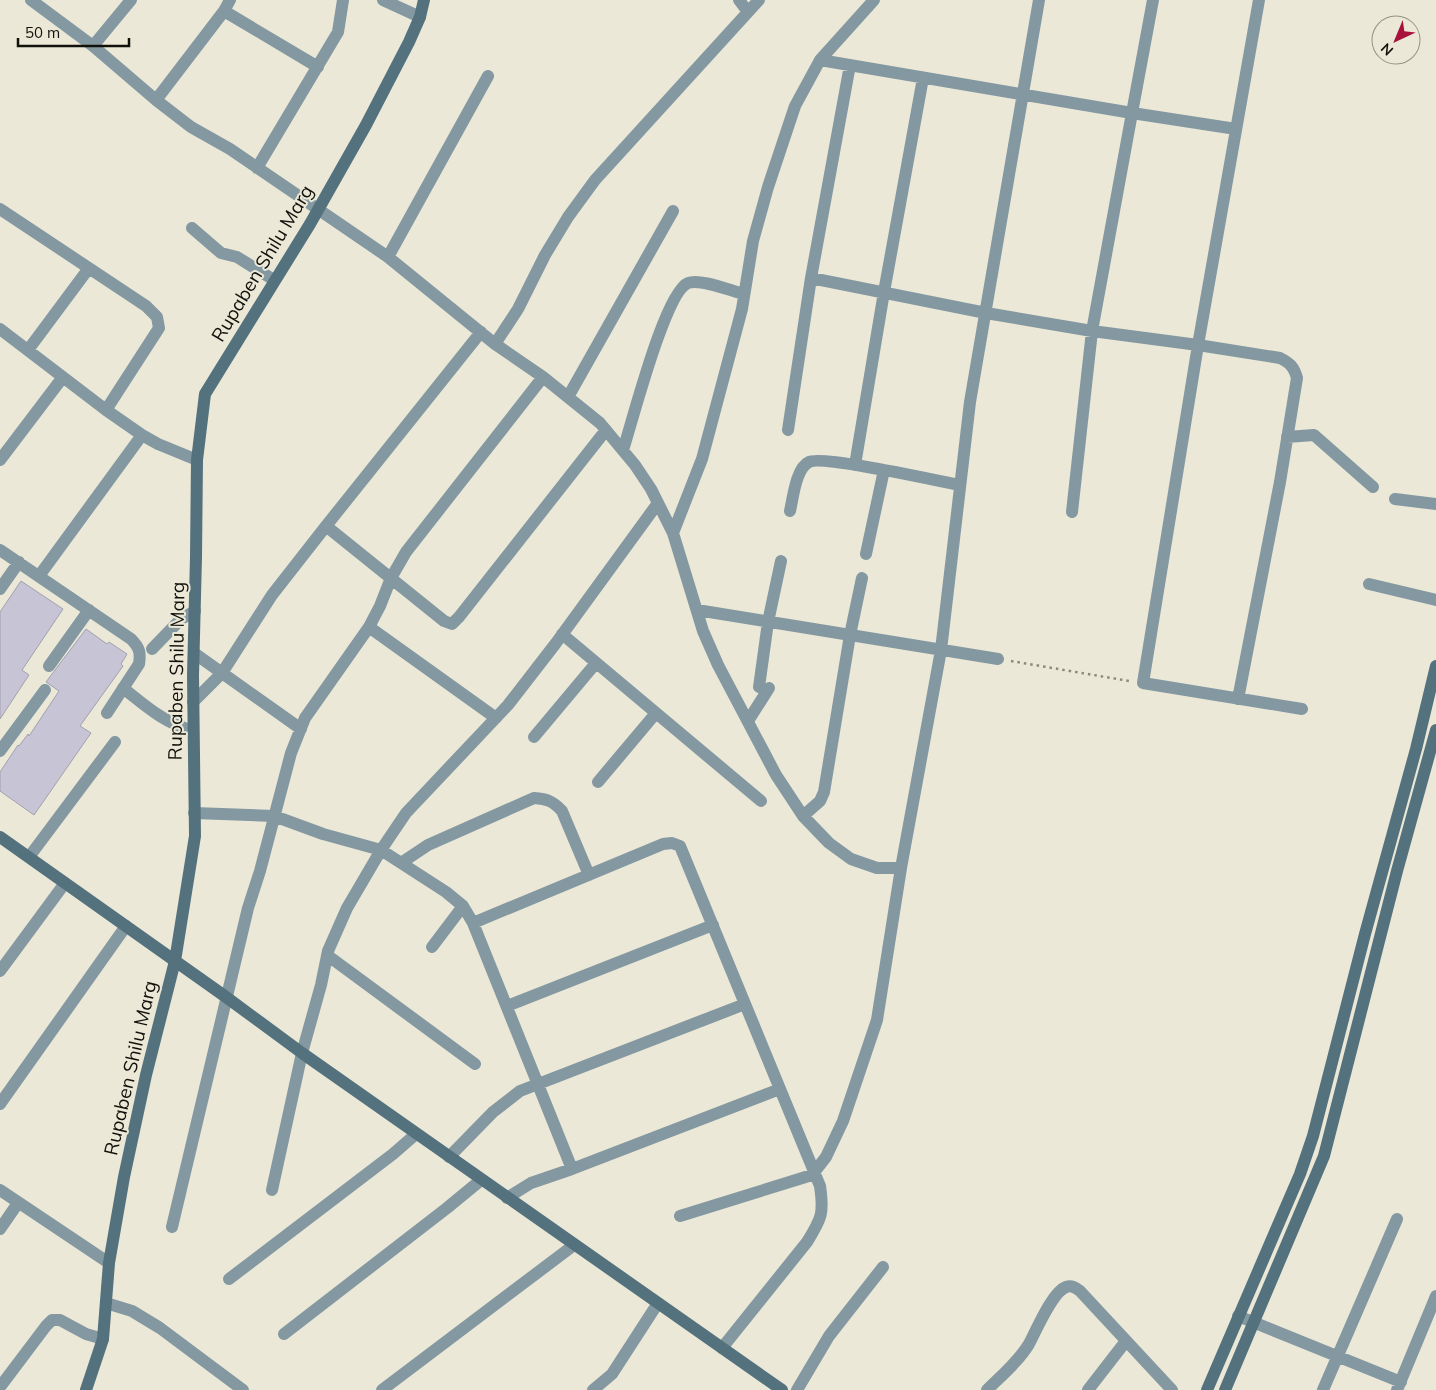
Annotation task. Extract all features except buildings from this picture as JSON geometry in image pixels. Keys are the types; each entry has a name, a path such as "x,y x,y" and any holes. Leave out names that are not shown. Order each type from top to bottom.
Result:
{"street":[{"path":"31,0 93,46 156,100 192,126 230,149 388,257 496,344 543,377 606,430 635,465 658,503 673,533 703,631 718,665 776,775 803,816 829,843 851,860 877,868 901,868"},
{"path":"93,46 130,0"},
{"path":"257,168 338,32 343,0"},
{"path":"383,0 420,17"},
{"name":"Rupaben Shilu Marg","path":"86,1390 103,1339 109,1263 124,1177 175,961 194,836 193,702 197,460 205,394 318,208 389,82 420,17 424,0"},
{"path":"739,0 748,12"},
{"path":"496,344 518,309 545,255 568,216 595,180 759,0"},
{"path":"673,533 702,459 744,294 754,241 768,187 795,106 820,60 874,0"},
{"path":"680,1216 812,1175 826,1157 843,1120 877,1020 901,868 941,650 970,402 1039,0"},
{"path":"1072,512 1092,331 1154,0"},
{"path":"1259,0 1198,344 1143,683 1302,709"},
{"path":"156,100 227,6 318,67"},
{"path":"820,60 1236,129"},
{"path":"788,430 811,278 850,65"},
{"path":"388,257 488,76"},
{"path":"855,465 923,78"},
{"path":"0,209 146,306 157,317 159,328 106,410"},
{"path":"568,397 673,211"},
{"path":"192,228 221,253 237,258 274,280"},
{"path":"28,350 89,268"},
{"path":"811,278 1092,331 1198,344 1280,358 1290,362 1297,378 1238,699"},
{"path":"623,450 660,329 678,293 686,283 695,281 744,294"},
{"path":"0,329 106,410 142,435 158,444 197,460"},
{"path":"193,702 222,673 272,595 481,332"},
{"path":"0,460 63,377"},
{"path":"172,1227 226,997 290,753 305,718 369,627 391,578 406,552 543,377"},
{"path":"326,526 444,620 452,624 606,430"},
{"path":"39,576 142,435"},
{"path":"1287,437 1314,435 1373,487"},
{"path":"790,511 798,476 803,466 810,461 820,460 855,465 960,485"},
{"path":"866,554 884,470"},
{"path":"1395,498 1436,504"},
{"path":"272,1190 302,1053 322,985 327,955 347,908 381,850 406,813 508,705 658,503"},
{"path":"0,550 131,639 139,647 141,655 139,664 107,713"},
{"path":"748,721 764,688 768,622 781,560"},
{"path":"0,589 19,562"},
{"path":"803,816 820,801 824,792 850,635 862,578"},
{"path":"1369,584 1436,600"},
{"path":"50,666 89,610"},
{"path":"697,610 998,659"},
{"path":"152,649 180,619 195,611"},
{"path":"369,627 496,718"},
{"path":"562,634 761,801"},
{"path":"194,653 301,729"},
{"path":"534,738 596,663"},
{"path":"1207,1390 1300,1174 1313,1136 1365,934 1416,749 1436,666"},
{"path":"122,688 162,719 176,726 194,731"},
{"path":"0,751 45,690"},
{"path":"598,782 656,713"},
{"path":"1225,1390 1324,1156 1397,871 1436,730"},
{"path":"29,857 115,742"},
{"path":"401,863 428,846 534,798 540,798 547,799 562,811 589,875"},
{"path":"194,813 274,816 323,834 381,850 446,892 463,906 473,923 572,1168"},
{"path":"0,837 481,1180 782,1390"},
{"path":"473,923 663,844 672,842 680,846 820,1186 823,1206 818,1224 807,1242 722,1348"},
{"path":"0,971 65,883"},
{"path":"432,947 463,906"},
{"path":"507,1006 713,925"},
{"path":"0,1104 126,926"},
{"path":"327,955 475,1064"},
{"path":"449,1157 505,1102 520,1091 745,1004"},
{"path":"507,1198 531,1183 780,1089"},
{"path":"229,1279 393,1154 416,1134"},
{"path":"284,1334 481,1180"},
{"path":"0,1190 109,1263"},
{"path":"0,1229 18,1203"},
{"path":"1323,1390 1397,1219"},
{"path":"382,1390 574,1244"},
{"path":"797,1390 829,1336 883,1267"},
{"path":"987,1390 1028,1346 1046,1309 1061,1290 1067,1286 1075,1287 1172,1390"},
{"path":"1238,1316 1255,1321 1338,1356 1399,1386 1436,1296"},
{"path":"106,1303 132,1311 153,1324 243,1390"},
{"path":"593,1390 612,1374 658,1303"},
{"path":"0,1386 52,1320 60,1320 86,1334 103,1339"},
{"path":"1088,1390 1126,1341"}],"path":[{"path":"998,659 1143,683"}]}
